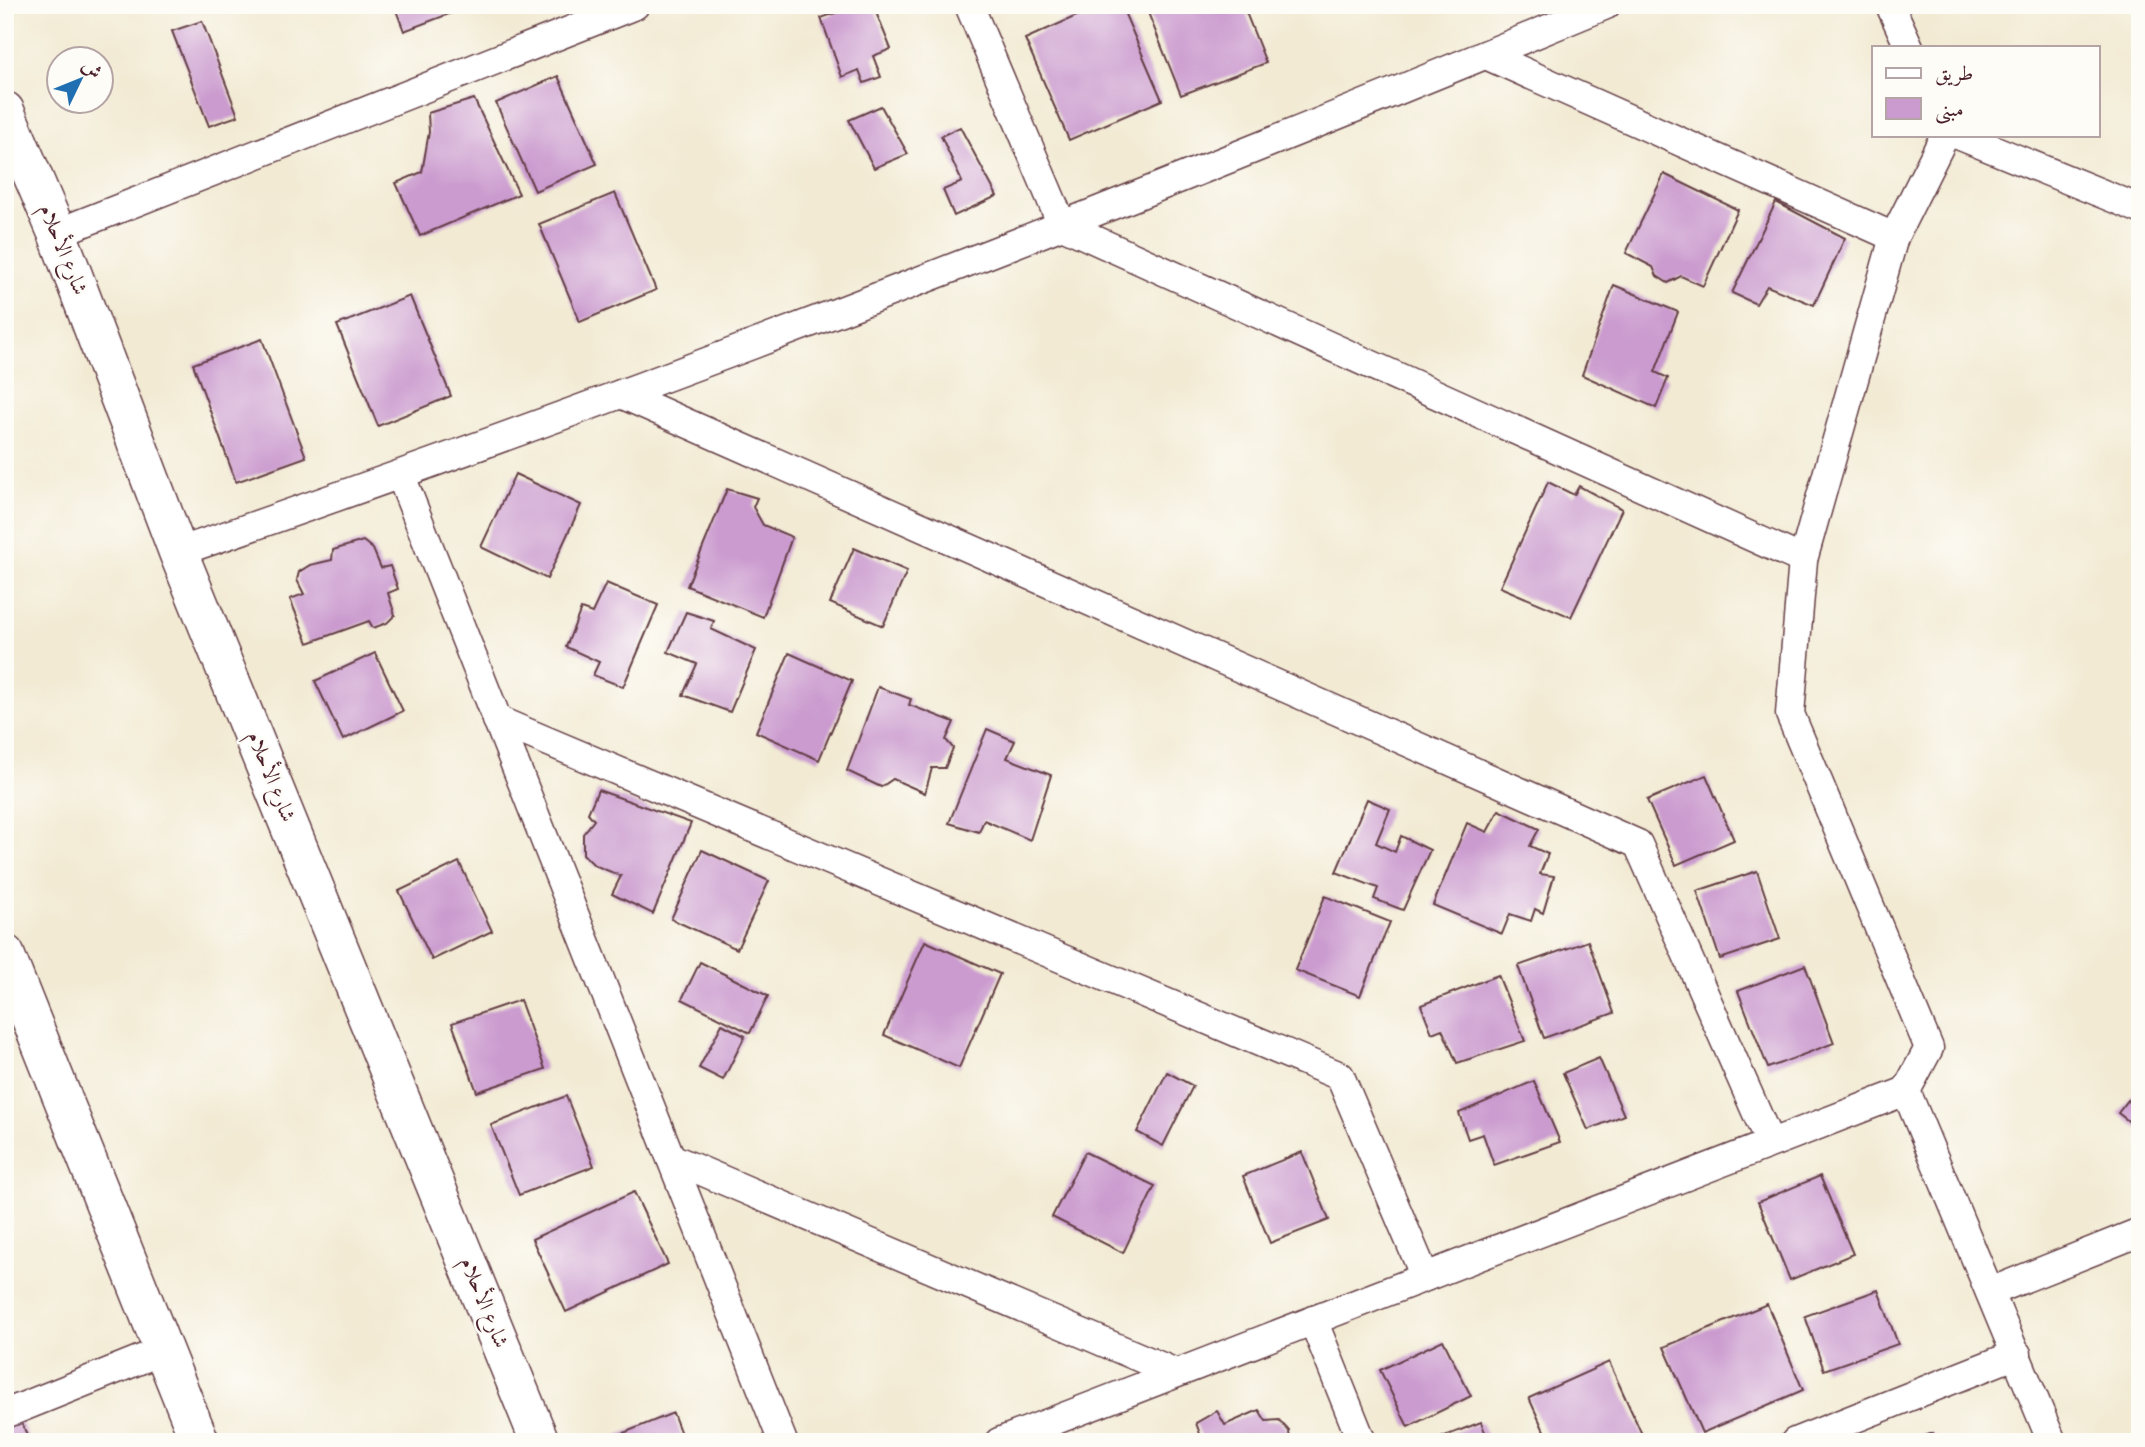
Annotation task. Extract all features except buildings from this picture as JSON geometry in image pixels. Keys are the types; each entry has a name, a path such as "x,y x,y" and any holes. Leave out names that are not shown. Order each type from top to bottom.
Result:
{"main road":[{"name":"شارع الأحلام","path":"5,111 57,233 178,552 540,1442"},
{"path":"5,954 201,1442"}],"street":[{"path":"57,233 635,5"},
{"path":"969,5 1062,225 1803,560"},
{"path":"178,552 401,476 621,394 1062,225 1606,5"},
{"path":"1889,5 1909,46"},
{"path":"1486,55 1894,237"},
{"path":"999,1442 1906,1091 1929,1048 1790,714 1803,560 1894,237 1944,136"},
{"path":"1960,136 2140,209"},
{"path":"621,394 1638,844 1770,1143"},
{"path":"401,476 783,1442"},
{"path":"497,720 1340,1076 1425,1277"},
{"path":"1906,1091 2052,1442"},
{"path":"671,1158 1176,1373"},
{"path":"1990,1292 2140,1232"},
{"path":"1314,1320 1362,1442"},
{"path":"5,1414 164,1350"},
{"path":"1795,1442 2017,1354"}]}
